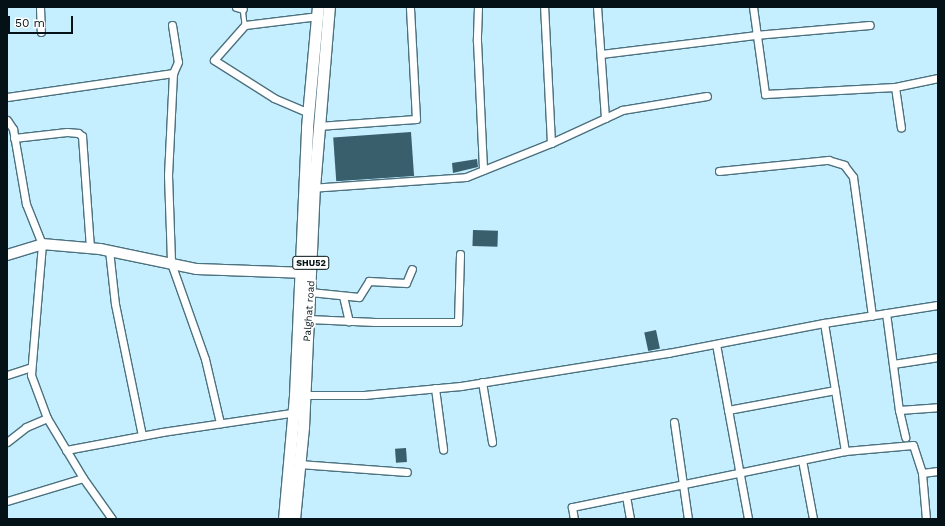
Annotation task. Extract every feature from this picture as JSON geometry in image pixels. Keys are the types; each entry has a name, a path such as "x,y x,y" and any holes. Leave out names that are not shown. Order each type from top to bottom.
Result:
{"main road":[{"name":"Palghat road","path":"309,188 318,126 329,7"},
{"name":"Palghat road","path":"284,519 298,412 306,272 309,188 309,113 318,12"},
{"name":"Palghat road","path":"299,395 310,292 306,272"},
{"name":"Palghat road","path":"294,519 299,464 298,412"}],"street":[{"path":"40,7 41,32"},
{"path":"318,126 416,119 410,7"},
{"path":"478,7 476,41 483,170"},
{"path":"544,7 550,143"},
{"path":"597,7 605,118"},
{"path":"753,7 755,35 764,94 895,87 938,78"},
{"path":"309,113 274,98 214,60 245,25 318,12"},
{"path":"172,25 178,62 173,73 168,175 171,263 205,359 220,423"},
{"path":"601,54 755,35 870,25"},
{"path":"7,97 173,73"},
{"path":"895,87 900,128"},
{"path":"309,188 466,176 550,143 622,110 707,96"},
{"path":"7,120 13,129 26,204 42,244 31,375 47,418 83,478 112,519"},
{"path":"14,138 67,132 78,132 82,136 90,248"},
{"path":"719,171 828,160 844,165 853,177 872,316"},
{"path":"7,255 42,244 109,250 197,269 306,272"},
{"path":"109,250 115,304 142,435"},
{"path":"308,319 458,322 460,254"},
{"path":"310,292 359,297 367,283 374,280 406,283 412,269"},
{"path":"343,296 349,321"},
{"path":"299,395 364,395 482,382 716,344 824,323 938,305"},
{"path":"886,313 905,438"},
{"path":"824,323 845,451"},
{"path":"716,344 748,519"},
{"path":"893,364 938,357"},
{"path":"7,375 31,367"},
{"path":"482,382 492,442"},
{"path":"434,388 443,449"},
{"path":"728,410 835,390"},
{"path":"900,410 938,406"},
{"path":"66,450 142,435 298,412"},
{"path":"7,442 26,427 47,418"},
{"path":"674,422 688,519"},
{"path":"574,519 572,507 845,451 913,445 922,474 926,519"},
{"path":"802,460 813,519"},
{"path":"299,464 407,472"},
{"path":"922,474 938,471"},
{"path":"7,501 83,478"},
{"path":"626,496 630,519"}],"lane":[{"path":"241,8 245,25"}],"building":[{"path":"411,132 414,176 336,181 333,137"},
{"path":"477,159 478,167 453,173 452,163"},
{"path":"473,230 498,231 497,247 472,246"},
{"path":"656,330 660,349 648,351 644,332"},
{"path":"406,448 407,462 396,463 395,449"}]}
